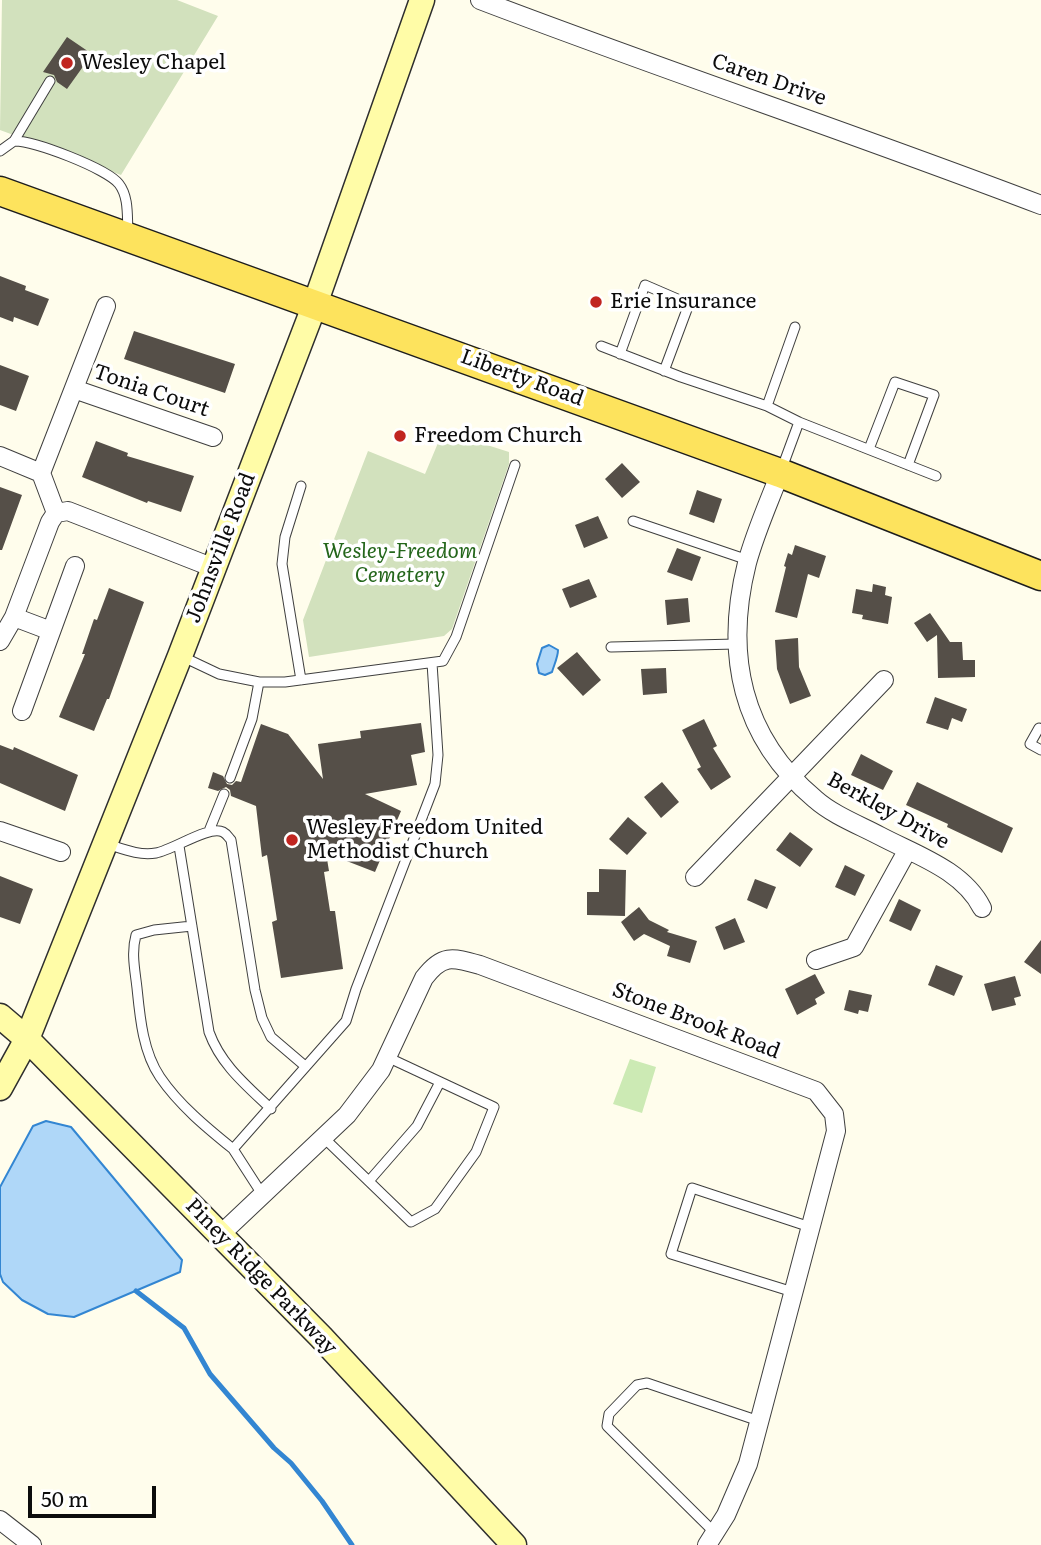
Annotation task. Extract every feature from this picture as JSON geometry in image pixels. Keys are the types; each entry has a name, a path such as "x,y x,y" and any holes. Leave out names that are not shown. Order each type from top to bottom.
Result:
{"main road":[{"name":"Liberty Road","path":"0,191 780,473 1041,576"}],"street":[{"name":"Johnsville Road","path":"0,1088 27,1039 180,656 315,304 422,0"},
{"name":"Caren Drive","path":"480,0 602,46 818,121 1041,205"},
{"name":"Tonia Court","path":"41,472 106,306"},
{"name":"Tonia Court","path":"74,389 213,437"},
{"path":"0,456 41,472 57,513"},
{"name":"Berkley Drive","path":"780,473 748,561 739,602 736,644 738,670 754,721 778,760 816,801 943,868 966,884 982,908"},
{"path":"0,641 14,617 51,522 57,513 68,511 214,568"},
{"path":"22,711 75,566"},
{"path":"14,617 51,631"},
{"path":"695,877 884,680"},
{"path":"0,831 61,852"},
{"path":"816,960 854,947 907,850"},
{"name":"Stone Brook Road","path":"220,1235 347,1115 381,1070 424,978 434,965 447,958 460,959 817,1091 834,1114 836,1131 748,1464 726,1515 710,1539"},
{"name":"Piney Ridge Parkway","path":"0,1016 27,1039 321,1337 514,1545"},
{"path":"0,1520 32,1545"}],"lane":[{"path":"0,151 14,141 50,81"},
{"path":"14,141 26,141 50,149 100,170 117,181 126,199 128,237"},
{"path":"620,354 645,285 689,304 664,371"},
{"path":"767,406 795,327"},
{"path":"600,346 767,406 799,422 936,475"},
{"path":"869,449 895,382 934,395 908,465"},
{"path":"780,473 799,422"},
{"path":"180,656 219,674 259,682 302,680 443,661 456,637 515,465"},
{"path":"301,486 285,537 282,564 302,680"},
{"path":"633,521 748,561"},
{"path":"611,647 736,644"},
{"path":"233,1149 350,1014 356,989 435,784 438,755 432,663"},
{"path":"230,778 252,719 259,682"},
{"path":"1039,728 1030,744 1041,750"},
{"path":"209,831 224,794"},
{"path":"105,844 140,855 179,846 209,831 223,832 231,840 261,1018 271,1037 305,1066"},
{"path":"179,846 209,1032 215,1049 230,1070 271,1108"},
{"path":"192,926 136,935 132,948 147,1049 159,1076 201,1123 233,1149 262,1194"},
{"path":"323,1137 411,1222 435,1209 476,1152 495,1107 387,1057"},
{"path":"369,1181 417,1126 440,1082"},
{"path":"793,1292 671,1254 692,1188 810,1227"},
{"path":"710,1539 607,1426 609,1414 637,1385 647,1383 759,1421"}],"green space":[{"path":"2,0 177,0 218,16 121,175 0,130"},
{"name":"Wesley-Freedom Cemetery","path":"443,431 509,452 509,464 452,629 444,636 309,657 303,620 368,451 425,474"},
{"path":"630,1059 656,1067 642,1113 613,1104"}],"water":[{"path":"549,645 558,650 558,653 552,672 545,675 539,673 537,664 542,648"},
{"path":"46,1121 71,1127 182,1260 180,1272 74,1317 48,1314 22,1300 3,1282 0,1274 0,1187 33,1126"}],"building":[{"name":"Wesley Chapel","path":"67,37 92,54 67,89 57,82 54,75 43,72"},
{"path":"0,276 49,299 38,326 14,317 13,322 0,317"},
{"path":"134,331 235,364 225,393 124,359"},
{"path":"0,365 29,376 16,411 0,405"},
{"path":"96,441 128,453 127,456 194,476 181,512 148,501 147,503 82,477"},
{"path":"622,463 640,482 622,498 605,479"},
{"path":"0,487 22,495 2,550 0,550"},
{"path":"697,490 722,499 714,523 689,514"},
{"path":"598,516 608,538 584,548 575,525"},
{"path":"795,545 826,556 819,578 808,574 797,618 775,612 786,567 784,566 788,553 792,555"},
{"path":"677,548 701,557 692,581 667,572"},
{"path":"589,579 597,597 570,608 562,589"},
{"path":"873,584 886,587 885,595 892,597 888,624 862,619 863,615 852,613 856,589 872,592"},
{"path":"109,588 144,602 109,699 94,731 59,717 85,654 82,654 94,619 97,620"},
{"path":"688,598 690,622 667,625 665,600"},
{"path":"930,613 950,642 962,642 963,660 975,660 975,677 938,678 937,635 927,642 914,623"},
{"path":"798,638 799,667 811,696 790,704 777,669 775,640"},
{"path":"577,652 601,680 583,696 557,668"},
{"path":"666,668 667,693 643,695 641,669"},
{"path":"935,697 967,709 962,722 952,718 948,730 926,723"},
{"path":"704,719 717,746 713,748 731,777 711,790 697,769 701,767 682,730"},
{"name":"Wesley Freedom United Methodist Church","path":"421,723 425,752 411,755 417,785 365,794 401,811 375,872 326,853 329,871 324,872 330,911 335,911 343,969 281,978 272,922 277,920 267,855 262,857 256,806 231,796 226,787 218,791 208,788 213,772 223,776 227,784 241,782 261,724 288,734 323,779 318,744 361,738 360,731"},
{"path":"0,745 13,750 14,747 78,775 65,811 0,783"},
{"path":"861,754 893,771 883,790 851,775"},
{"path":"662,782 679,802 661,818 644,797"},
{"path":"917,782 1013,828 1002,853 906,805"},
{"path":"628,817 647,833 627,855 609,839"},
{"path":"790,832 813,849 800,867 776,850"},
{"path":"845,865 865,875 855,896 835,887"},
{"path":"599,869 626,870 625,916 587,915 587,892 599,892"},
{"path":"0,876 33,889 20,924 0,917"},
{"path":"755,879 776,887 767,909 747,900"},
{"path":"899,899 921,910 911,931 889,921"},
{"path":"639,907 649,920 669,930 667,932 697,941 690,963 667,956 670,946 644,934 634,941 621,922"},
{"path":"735,918 745,942 724,950 715,927"},
{"path":"1041,940 1041,974 1024,962"},
{"path":"936,965 963,976 954,996 928,985"},
{"path":"815,974 825,993 815,999 817,1004 797,1015 785,989"},
{"path":"1015,976 1021,996 1014,998 1016,1005 992,1011 984,984"},
{"path":"849,990 872,995 868,1012 859,1010 858,1014 844,1010"}],"waterway":[{"path":"136,1291 184,1328 210,1374 274,1448 291,1463 322,1501 352,1545"}],"place":[{"name":"Wesley Chapel","path":"67,63"},
{"name":"Erie Insurance","path":"596,302"},
{"name":"Freedom Church","path":"400,436"},
{"name":"Wesley Freedom United Methodist Church","path":"292,840"}]}
